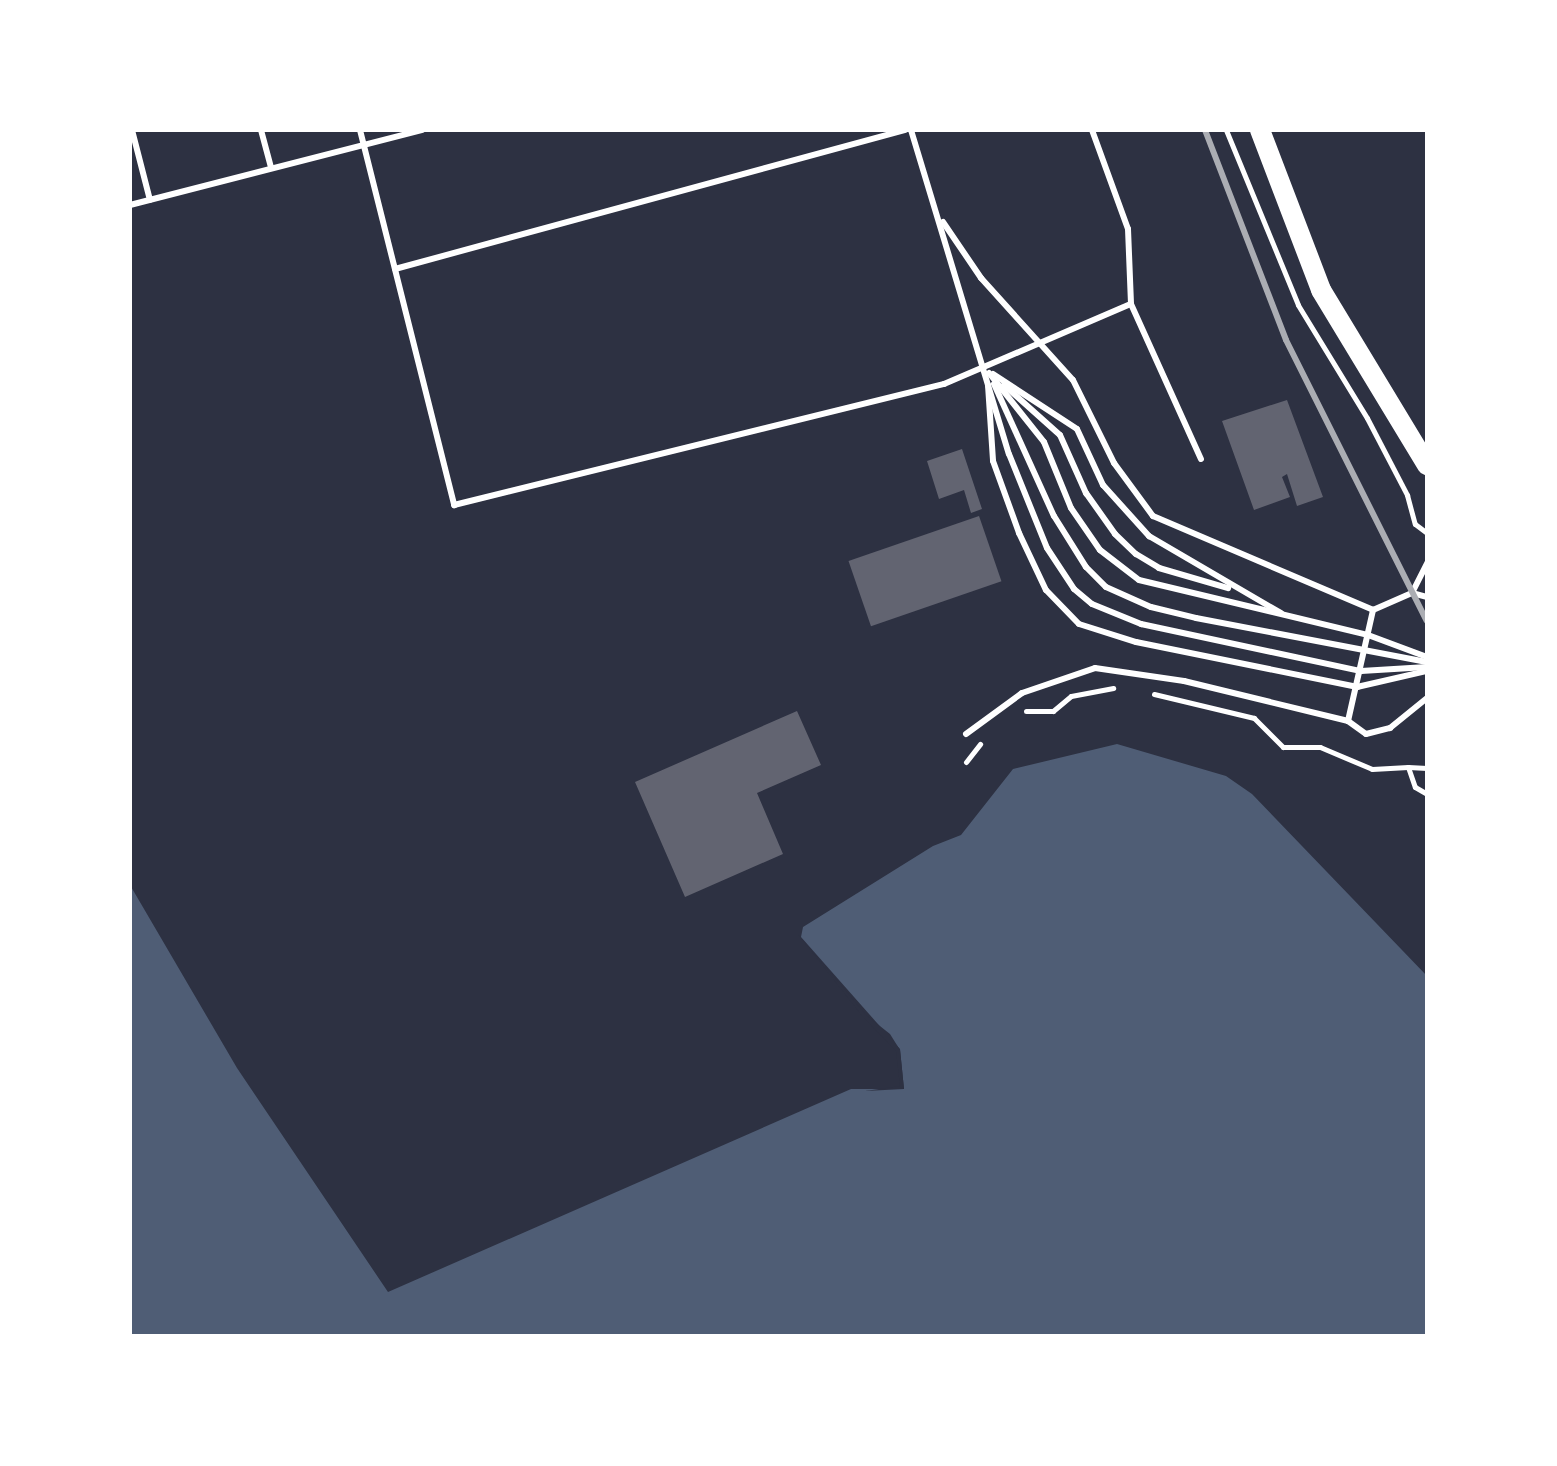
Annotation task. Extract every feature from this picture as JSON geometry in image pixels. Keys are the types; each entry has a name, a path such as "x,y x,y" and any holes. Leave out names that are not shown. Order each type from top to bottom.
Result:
{"highway":[{"path":"1260,130 1321,290 1427,465"}],"lane":[{"path":"132,130 150,200"},
{"path":"261,130 271,168"},
{"path":"360,130 454,505 987,370 1131,304"},
{"path":"130,205 423,130"},
{"path":"395,269 908,130 939,216 987,370 1009,454 1059,572 1092,604 1141,624 1361,671 1427,664"},
{"path":"1092,130 1128,229 1131,304 1201,459"},
{"path":"939,216 981,278 1044,344 1073,380 1114,463 1153,516 1373,610 1412,593 1427,597"},
{"path":"987,370 1060,435 1086,493 1115,534 1136,554 1159,568 1234,589"},
{"path":"987,370 1077,429 1103,485 1149,536 1234,589 1290,618"},
{"path":"987,370 1044,442 1071,508 1100,550 1119,567 1159,589 1368,635 1427,664"},
{"path":"987,370 1054,516 1086,567 1106,587 1151,607 1364,654 1427,664"},
{"path":"987,370 993,461 1030,562 1063,612 1102,634 1357,687 1427,664"},
{"path":"1412,593 1427,563"},
{"path":"1348,721 1373,610"},
{"path":"966,734 1022,693 1095,668 1184,681 1348,721 1366,734 1377,733 1427,698"}],"path":[{"path":"1422,526 1427,533"},
{"path":"1018,715 1030,709 1053,711 1071,696 1095,689 1125,688"},
{"path":"1139,691 1254,718 1283,747 1320,747 1372,769 1427,768"},
{"path":"966,762 987,736"},
{"path":"1408,767 1415,787 1427,794"}],"water":[{"path":"1117,744 1226,776 1252,794 1427,976 1427,1336 130,1336 130,885 237,1068 388,1292 851,1089 904,1089 900,1049 801,937 803,927 933,846 961,835 1013,769"}],"pier":[{"path":"797,933 866,1015 890,1034 900,1050 904,1089 865,1091 900,1086 896,1051 863,1017"}],"building":[{"path":"1287,400 1323,497 1297,506 1287,474 1282,477 1290,497 1254,510 1222,421"},
{"path":"962,449 982,509 971,513 964,490 939,499 927,461"},
{"path":"979,516 1001,581 871,626 849,561"},
{"path":"797,711 821,765 757,793 783,854 685,897 635,782"}],"railway":[{"path":"1205,130 1286,340 1427,621"}]}
